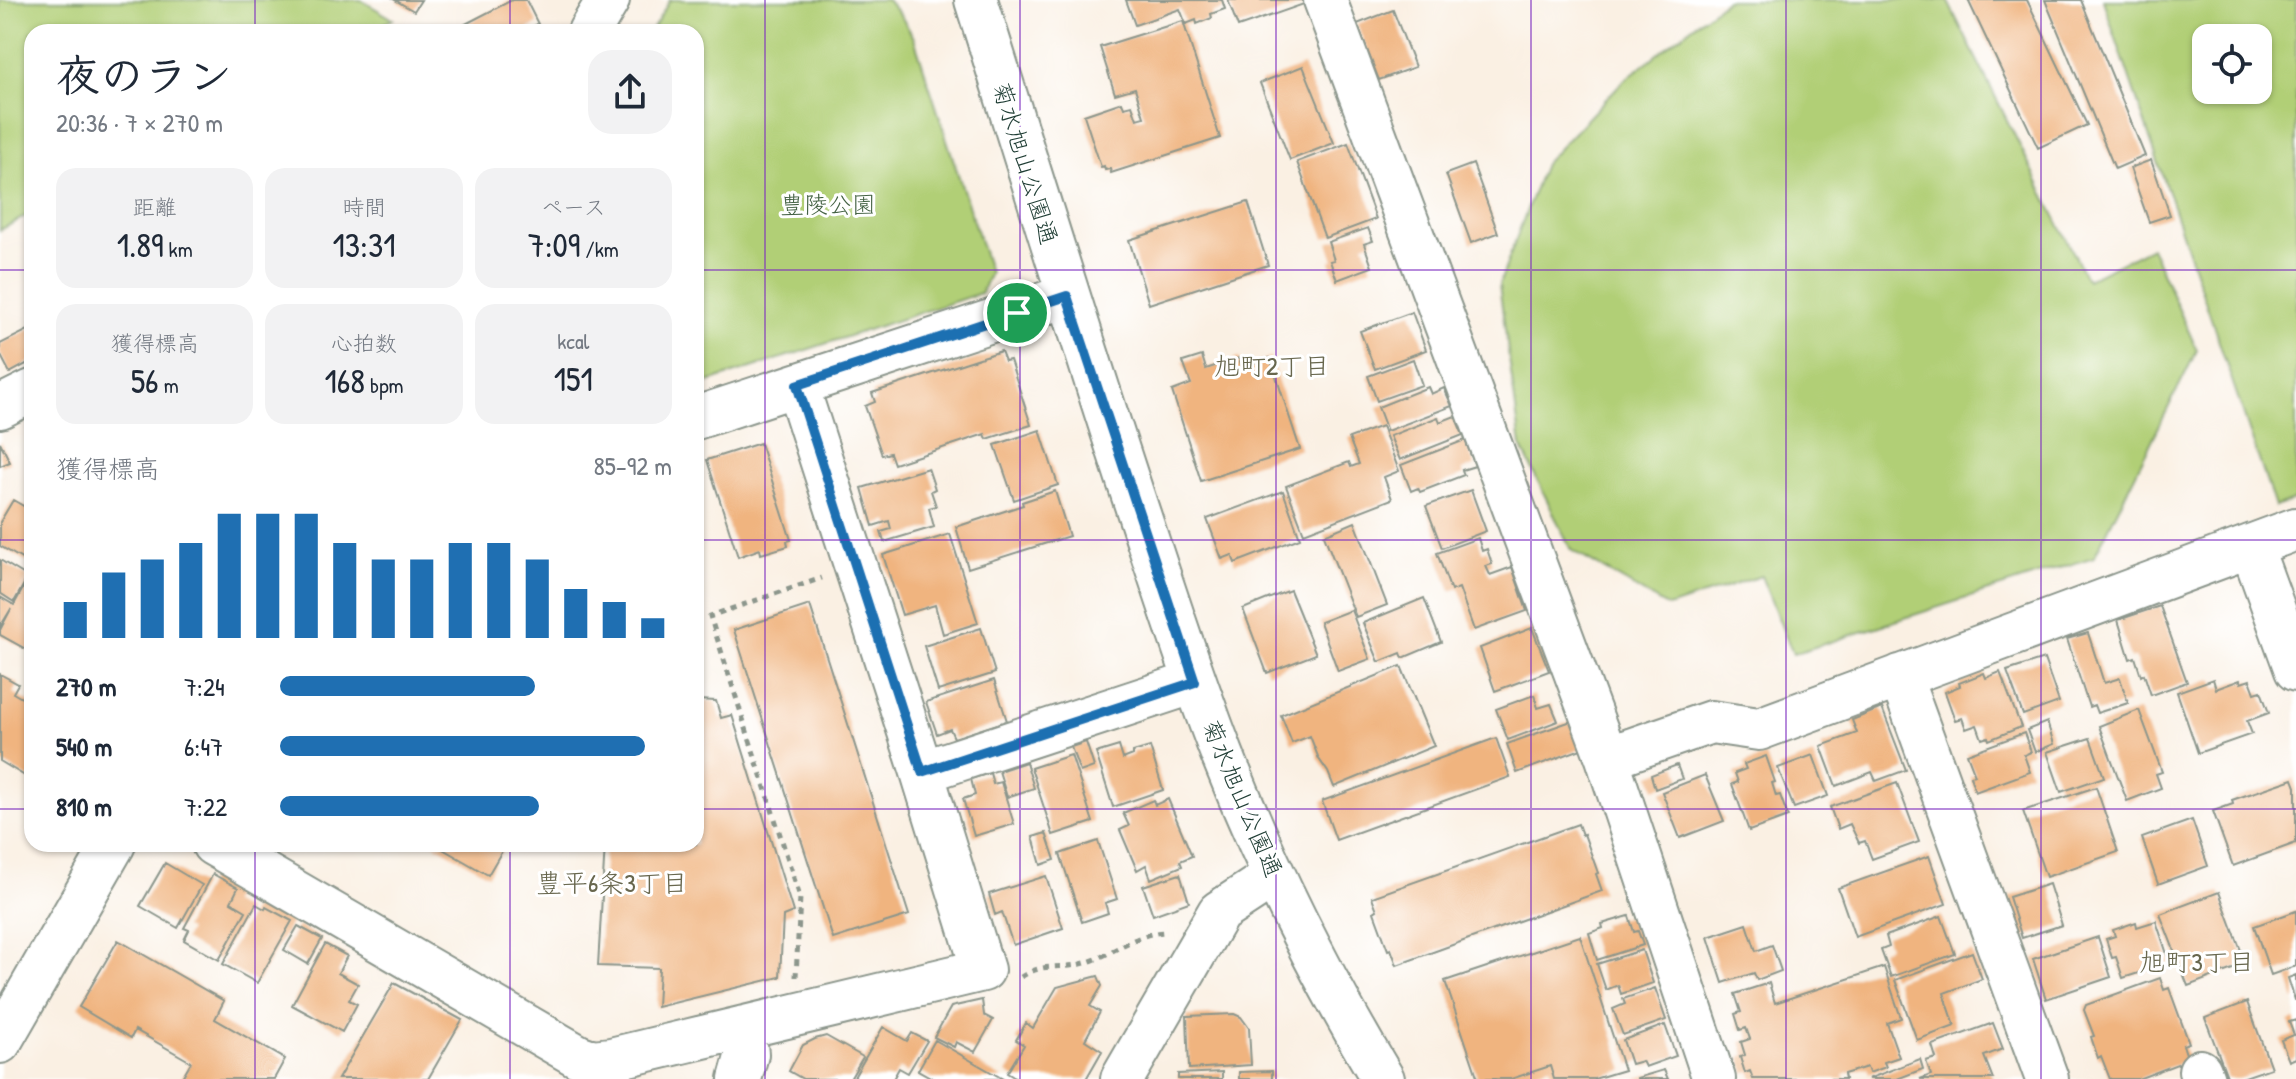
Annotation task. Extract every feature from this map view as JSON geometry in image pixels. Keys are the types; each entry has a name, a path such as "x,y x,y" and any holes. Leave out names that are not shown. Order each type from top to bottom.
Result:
{"street":[{"path":"594,24 608,0"},
{"name":"菊水旭山公園通","path":"976,0 1067,296 1222,755 1274,876 1383,1079"},
{"path":"1325,0 1607,758 1714,1079"},
{"path":"704,415 1067,296"},
{"path":"227,852 578,1056 592,1061 983,970 797,385"},
{"path":"0,407 24,395"},
{"path":"1607,758 1711,722 1759,729 2296,529"},
{"path":"2251,546 2296,670"},
{"path":"1900,676 2047,1079"},
{"path":"922,772 1195,682"},
{"path":"0,1042 109,852"},
{"path":"1122,1079 1219,912 1274,876"},
{"path":"740,1079 747,1054 744,1027"}],"path":[{"path":"796,980 800,897 710,616 835,574"},
{"path":"1012,982 1045,966 1074,965 1097,959 1143,935 1173,933 1198,947"}],"green space":[{"path":"0,0 361,0 393,19 384,24 24,24 24,217 0,230"},
{"name":"豊陵公園","path":"670,0 887,0 914,38 990,273 981,293 704,383 704,24 656,24"},
{"path":"1726,0 1947,0 2087,280 2151,247 2197,350 2094,557 1793,654 1761,576 1668,607 1571,550 1521,446 1499,285 1544,164 1623,81"},
{"path":"2103,0 2296,0 2296,499 2275,507"}],"building":[{"path":"395,0 421,0 414,11"},
{"path":"512,0 526,0 538,24 466,24"},
{"path":"1126,0 1222,0 1225,9 1197,24 1196,20 1186,24 1180,9 1135,25"},
{"path":"1228,0 1306,0 1307,3 1238,27"},
{"path":"1968,0 2027,0 2087,125 2038,148"},
{"path":"2045,0 2081,0 2145,156 2115,169"},
{"path":"1393,10 1415,67 1379,80 1357,24"},
{"path":"1183,21 1220,138 1111,173 1110,169 1101,167 1084,115 1122,102 1124,107 1132,105 1137,119 1144,117 1135,88 1115,94 1100,47"},
{"path":"1303,66 1334,143 1290,160 1260,83"},
{"path":"1348,143 1376,219 1325,238 1297,162"},
{"path":"2151,160 2170,215 2149,222 2130,168"},
{"path":"1473,164 1498,233 1471,243 1446,174"},
{"path":"1248,202 1268,265 1149,304 1129,240"},
{"path":"1368,228 1373,241 1364,244 1372,267 1337,280 1330,261 1334,260 1328,242"},
{"path":"1412,312 1426,350 1375,369 1360,331"},
{"path":"24,332 24,365 10,373 0,354 0,344"},
{"path":"1001,351 1005,361 1010,360 1031,425 987,439 985,434 894,464 890,453 882,455 865,406 875,402 872,393"},
{"path":"1202,356 1206,369 1239,358 1242,367 1270,358 1300,449 1201,481 1172,391 1191,384 1183,362"},
{"path":"1413,359 1422,385 1377,401 1368,376"},
{"path":"1428,387 1431,394 1444,388 1452,406 1387,431 1378,407"},
{"path":"1455,416 1463,435 1400,460 1390,436 1438,417 1440,422"},
{"path":"1382,426 1399,471 1384,477 1392,499 1304,533 1286,486 1349,462 1351,467 1359,464 1349,438"},
{"path":"1040,430 1058,485 1014,500 995,445"},
{"path":"1465,440 1475,466 1462,470 1464,475 1420,492 1418,488 1411,491 1401,465"},
{"path":"0,442 10,462 0,466"},
{"path":"760,443 791,540 787,541 788,546 761,554 760,549 738,557 707,460"},
{"path":"928,468 935,489 931,491 936,506 929,508 934,527 884,542 881,532 891,529 889,521 873,526 862,488"},
{"path":"1471,490 1486,531 1442,548 1426,506"},
{"path":"1055,491 1069,536 968,568 956,527"},
{"path":"1283,491 1300,538 1235,563 1232,555 1222,559 1207,519"},
{"path":"13,500 24,506 24,560 0,546 0,522"},
{"path":"1355,522 1387,605 1356,617 1324,535"},
{"path":"950,534 978,623 943,634 935,605 902,615 883,555"},
{"path":"1478,538 1482,551 1487,549 1492,564 1486,566 1490,575 1512,567 1527,611 1474,630 1459,588 1451,591 1437,553"},
{"path":"0,560 24,575 24,584 14,602 0,593"},
{"path":"24,587 24,648 0,635 11,609 0,627 0,597 14,605"},
{"path":"1290,590 1316,654 1267,673 1243,609"},
{"path":"1424,598 1441,642 1403,658 1401,653 1379,662 1363,623"},
{"path":"810,605 909,915 833,939 734,630"},
{"path":"2160,606 2187,682 2151,695 2135,657 2130,659 2118,620"},
{"path":"1351,610 1370,659 1338,671 1320,622"},
{"path":"981,628 995,673 938,691 924,646"},
{"path":"1532,628 1549,671 1495,691 1480,648"},
{"path":"2088,633 2104,683 2120,678 2128,703 2097,713 2094,705 2089,707 2067,639"},
{"path":"2044,659 2059,702 2023,715 2007,671"},
{"path":"1401,666 1434,746 1334,787 1310,736 1292,743 1281,715"},
{"path":"2000,672 2021,727 1989,740 1988,737 1982,739 1977,725 1966,729 1962,718 1955,720 1945,692 1984,673 1986,678"},
{"path":"0,674 18,684 13,693 24,699 24,775 0,761"},
{"path":"2213,679 2216,689 2240,680 2241,683 2250,680 2255,693 2261,691 2269,713 2247,721 2252,734 2198,753 2177,692"},
{"path":"994,680 1007,721 954,738 950,729 937,734 926,702"},
{"path":"1534,695 1538,708 1551,704 1558,721 1508,740 1496,709"},
{"path":"704,700 716,701 721,718 732,715 793,912 783,916 780,977 657,1007 659,968 598,966 605,852 704,852"},
{"path":"1882,708 1906,770 1876,781 1872,772 1836,786 1821,746 1857,733 1852,720"},
{"path":"2139,710 2162,772 2156,774 2161,788 2127,801 2099,726"},
{"path":"1574,720 1584,748 1517,773 1507,744"},
{"path":"2047,722 2054,744 2035,752 2027,730"},
{"path":"2024,733 2031,752 2024,755 2030,772 1975,792 1970,776 1975,775 1967,754"},
{"path":"1496,738 1510,777 1336,840 1322,801"},
{"path":"2090,738 2104,777 2061,792 2047,752"},
{"path":"1086,742 1094,767 1080,772 1071,747"},
{"path":"1119,746 1123,759 1150,747 1163,790 1113,807 1096,753"},
{"path":"1071,755 1093,822 1053,835 1031,768"},
{"path":"1813,755 1828,796 1794,808 1778,768"},
{"path":"1766,756 1775,782 1772,783 1776,796 1780,795 1788,817 1749,831 1732,784 1738,782 1735,773 1746,769 1744,764"},
{"path":"1026,762 1034,788 1007,797 999,771"},
{"path":"1677,765 1682,779 1655,789 1651,775"},
{"path":"990,773 993,784 1001,782 1014,824 974,836 963,799 975,795 971,779"},
{"path":"1705,775 1724,821 1680,838 1662,792"},
{"path":"2293,779 2296,787 2296,843 2233,866 2213,811 2233,804 2232,800"},
{"path":"1897,783 1919,842 1872,859 1865,841 1859,843 1850,824 1838,829 1830,807"},
{"path":"2096,787 2118,852 2046,877 2023,811"},
{"path":"1168,799 1192,856 1180,861 1182,866 1151,879 1146,865 1137,870 1120,830 1129,826 1123,813 1153,800 1155,805"},
{"path":"2192,820 2208,866 2158,884 2142,838"},
{"path":"1578,824 1602,891 1397,965 1374,912 1377,910 1372,897"},
{"path":"1046,833 1055,860 1041,865 1033,837"},
{"path":"1098,841 1117,899 1105,903 1108,913 1082,922 1060,854"},
{"path":"448,852 501,852 488,875"},
{"path":"1929,856 1946,904 1855,937 1838,888"},
{"path":"165,863 202,885 178,928 140,906"},
{"path":"213,874 238,888 231,902 246,911 219,960 184,940 189,930 184,928"},
{"path":"1180,874 1189,902 1153,915 1143,886"},
{"path":"1046,876 1063,928 1013,945 1002,912 995,915 989,894"},
{"path":"2049,884 2062,925 2022,938 2009,897"},
{"path":"2219,892 2246,964 2188,986 2160,914"},
{"path":"256,904 292,921 257,983 223,964"},
{"path":"2296,911 2296,966 2271,975 2254,926"},
{"path":"1629,916 1634,932 1638,931 1643,945 1597,960 1589,933 1603,928 1602,924"},
{"path":"1941,916 1955,954 1891,977 1881,950 1889,947 1886,936"},
{"path":"2156,921 2170,963 2123,978 2106,939 2115,936 2113,930 2136,922 2137,927"},
{"path":"1747,924 1756,951 1772,945 1781,971 1757,980 1754,973 1723,983 1708,937"},
{"path":"298,926 322,939 308,964 284,950"},
{"path":"1580,936 1624,1070 1594,1079 1554,1079 1550,1066 1511,1079 1478,1079 1445,981"},
{"path":"2098,937 2111,977 2046,999 2033,959"},
{"path":"118,940 224,1001 215,1019 285,1059 274,1079 181,1079 191,1062 135,1030 131,1038 79,1007"},
{"path":"325,944 347,956 338,973 358,984 349,1000 357,1004 342,1032 292,1005"},
{"path":"1642,950 1653,983 1621,994 1618,985 1606,990 1597,964"},
{"path":"1972,952 1982,979 1944,993 1955,1026 1917,1040 1895,980"},
{"path":"1884,967 1901,1018 1887,1023 1899,1057 1884,1062 1886,1067 1869,1073 1867,1067 1844,1074 1845,1079 1753,1079 1750,1071 1745,1073 1740,1057 1745,1055 1741,1042 1750,1039 1746,1028 1740,1030 1735,1014 1741,1012 1735,994 1769,983 1775,1003"},
{"path":"2296,975 2296,1000 2295,1000 2288,978"},
{"path":"1098,976 1102,986 1090,1006 1100,1012 1085,1040 1102,1051 1086,1079 1017,1079 1007,1073 1024,1045 1016,1040 1026,1023 1033,1028 1057,987"},
{"path":"2160,978 2164,990 2169,988 2189,1043 2183,1045 2188,1060 2138,1079 2110,1079 2091,1037 2094,1036 2084,1010 2086,1005"},
{"path":"394,983 462,1020 428,1079 338,1079"},
{"path":"1655,988 1666,1020 1623,1035 1613,1009 1625,1004 1623,999"},
{"path":"982,1000 984,1015 993,1020 975,1052 956,1042 954,1047 934,1037 951,1007"},
{"path":"2247,1002 2271,1068 2239,1079 2228,1079 2205,1018"},
{"path":"1234,1014 1241,1017 1249,1028 1251,1065 1189,1069 1187,1016"},
{"path":"2296,1020 2296,1058 2289,1061 2281,1040 2294,1035 2289,1022"},
{"path":"1993,1023 2003,1049 1984,1056 1993,1079 1920,1079 1931,1075 1926,1061 1936,1058 1932,1045"},
{"path":"1665,1025 1676,1056 1645,1067 1642,1061 1631,1064 1623,1040"},
{"path":"883,1027 907,1041 912,1033 927,1041 908,1073 899,1068 893,1079 853,1079"},
{"path":"826,1036 863,1057 850,1079 803,1079 789,1071 803,1045"},
{"path":"935,1040 1003,1079 934,1079 918,1070"},
{"path":"1920,1059 1923,1069 1897,1079 1868,1079"},
{"path":"1664,1070 1668,1079 1637,1079 1637,1078"},
{"path":"1272,1071 1272,1079 1239,1079 1239,1072"},
{"path":"1222,1072 1222,1079 1178,1079 1178,1074"}],"district":[{"name":"旭町2丁目","path":"1272,365"},
{"name":"豊平6条3丁目","path":"612,882"},
{"name":"旭町3丁目","path":"2197,961"}],"route":[{"path":"1067,296 1195,682 922,772 797,385 1017,313 1067,296"}]}
